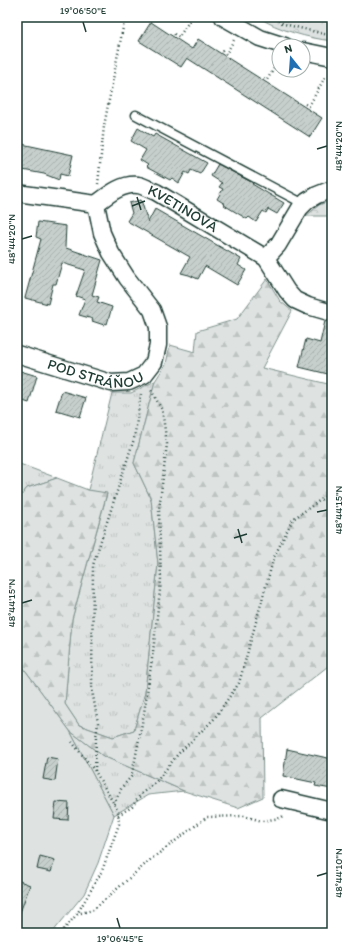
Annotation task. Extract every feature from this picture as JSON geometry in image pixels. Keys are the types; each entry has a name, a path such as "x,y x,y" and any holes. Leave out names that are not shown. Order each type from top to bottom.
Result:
{"street":[{"path":"223,17 260,38 271,42"},
{"path":"311,53 332,57"},
{"name":"KVETINOVÁ","path":"96,204 109,193 122,187 138,185 156,192 266,258 287,292 295,300 308,306 332,313"},
{"path":"266,258 278,245 304,204 317,195 332,190"},
{"path":"17,193 96,204"},
{"name":"POD STRÁŇOU","path":"17,354 111,383 129,382 144,375 154,362 158,345 158,327 152,310 127,278 111,253 102,233 96,204"},
{"path":"281,799 332,811"}],"lane":[{"path":"136,115 304,204"}],"path":[{"path":"96,204 104,126 125,17"},
{"path":"174,34 179,37 192,17"},
{"path":"271,17 284,24 332,36"},
{"path":"222,51 226,54 236,37"},
{"path":"264,78 267,80 271,73"},
{"path":"305,104 309,106 326,78"},
{"path":"95,771 98,722 92,690 92,565 134,439 144,375"},
{"path":"114,804 122,787 131,777 135,760 154,652 161,581 158,509 166,444 162,410 144,375"},
{"path":"118,816 132,807 141,794 156,782 178,754 214,719 239,683 274,557 293,519 332,492"},
{"path":"61,933 77,914 102,871 119,824 118,811 114,804 95,771 72,742"},
{"path":"77,914 93,910 150,860 207,818 244,816 262,821 280,818 300,804"}],"green space":[{"path":"258,17 332,17 332,41 294,33 266,22"},
{"path":"332,200 332,216 306,216 319,205"},
{"path":"267,279 280,301 292,311 262,368 332,385 332,663 262,718 263,797 238,808 184,791 103,756 70,731 17,659 17,501 27,488 57,478 88,490 107,493 72,619 65,704 79,725 113,737 134,730 145,693 158,564 151,499 134,463 155,381 166,364 170,345 195,352 197,331 237,319"},
{"path":"155,381 134,463 151,499 158,564 145,693 134,730 113,737 79,725 65,704 72,619 107,494 88,490 112,393 131,393"},
{"path":"17,463 57,478 27,488 17,501"},
{"path":"17,659 70,731 114,815 98,863 84,894 52,933 17,933"},
{"path":"70,731 103,756 184,791 148,795 114,815"}],"building":[{"path":"151,22 192,49 198,39 322,118 310,137 187,58 181,67 139,41"},
{"path":"138,128 153,137 155,134 207,163 200,174 191,170 189,174 185,172 179,183 172,178 170,180 146,167 148,165 140,160 146,150 131,141"},
{"path":"17,143 73,155 68,176 60,174 59,180 44,174 17,169"},
{"path":"218,164 253,183 252,184 284,203 277,214 268,209 266,213 263,211 256,222 249,217 247,219 224,205 225,204 217,199 223,189 219,187 222,183 211,176"},
{"path":"141,200 148,222 155,209 241,259 238,265 246,270 237,285 205,266 198,279 181,273 190,257 127,221 132,213 129,203"},
{"path":"38,222 66,226 66,248 102,260 92,295 99,297 97,302 112,307 107,324 105,323 104,325 92,321 93,319 79,315 85,299 76,296 85,270 62,263 56,284 53,284 48,304 25,298 41,239 36,237"},
{"path":"325,321 332,322 332,375 299,367 306,339 320,343"},
{"path":"17,370 37,376 29,403 17,399"},
{"path":"62,391 86,398 80,417 56,410"},
{"path":"287,749 332,759 332,789 315,786 316,783 283,776"},
{"path":"47,757 58,759 55,781 43,779"},
{"path":"56,802 69,803 68,820 54,819"},
{"path":"40,856 55,860 51,872 37,869"},
{"path":"17,880 30,885 18,918 17,917"}]}
